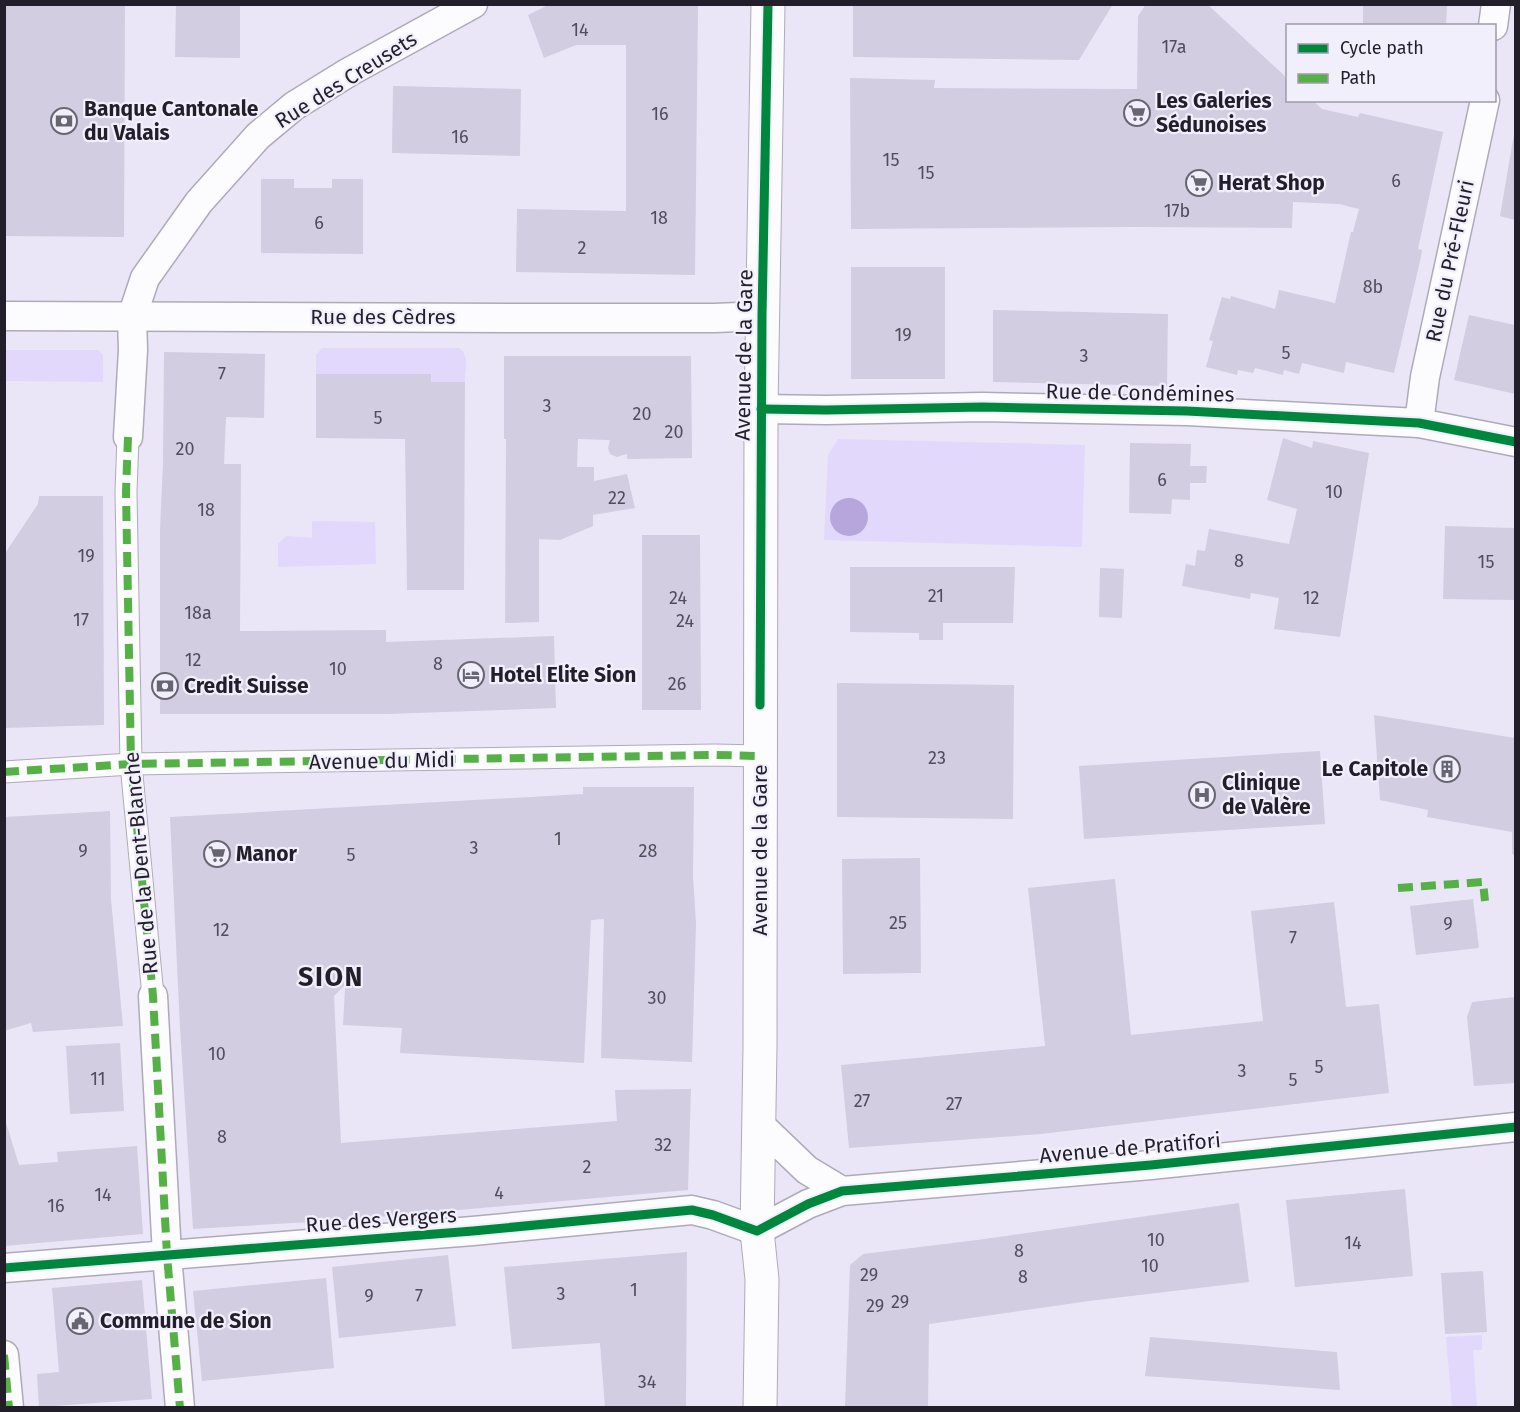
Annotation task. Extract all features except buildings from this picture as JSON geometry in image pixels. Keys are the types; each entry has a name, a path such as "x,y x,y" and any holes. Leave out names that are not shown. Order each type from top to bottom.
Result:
{"street":[{"name":"Rue des Creusets","path":"132,317 145,278 199,202 258,136 294,106 349,72 472,4"},
{"name":"Avenue de la Gare","path":"760,1407 762,1279 757,1231 761,409 768,4"},
{"path":"1493,24 1496,4"},
{"name":"Rue du Pré-Fleuri","path":"1419,423 1425,377 1485,102"},
{"name":"Rue des Cèdres","path":"4,316 715,318 762,316"},
{"name":"Rue de la Dent-Blanche","path":"132,317 133,350 126,492 130,764 153,996 167,1255 180,1407"},
{"name":"Rue de Condémines","path":"761,409 982,407 1187,411 1419,423 1515,442"},
{"name":"Avenue du Midi","path":"4,772 130,764 760,756"},
{"path":"759,1124 807,1170 842,1191"},
{"name":"Avenue de Pratifori","path":"757,1231 808,1204 842,1191 1151,1165 1515,1127"},
{"name":"Rue des Vergers","path":"4,1268 461,1232 692,1210 757,1231"},
{"path":"4,1355 9,1407"}],"shaded area":[{"path":"322,348 459,348 466,359 465,382 431,382 431,374 316,374 316,355"},
{"path":"5,350 98,350 103,355 103,382 5,381"},
{"path":"838,439 1085,445 1082,547 824,540 828,455"},
{"path":"849,498 856,499 862,504 867,510 867,524 862,530 856,535 849,536 842,535 836,530 831,524 830,517 831,510 836,504 842,499"},
{"path":"312,521 375,522 376,564 278,567 278,544 286,536 312,538"},
{"path":"1482,1335 1482,1350 1473,1350 1477,1407 1452,1407 1446,1337"}],"marked path":[{"path":"128,437 126,492 131,764 153,996 167,1255 180,1408"},
{"path":"4,772 131,764 760,756"},
{"path":"1398,888 1483,882 1485,901"},
{"path":"4,1355 9,1408"}],"cycle path":[{"path":"760,705 762,316 768,4"},
{"path":"761,409 982,407 1187,411 1419,423 1516,442"},
{"path":"4,1268 473,1231 692,1210 757,1231 808,1204 842,1191 1151,1165 1516,1127"}],"place":[{"name":"Les Galeries Sédunoises","path":"1137,113"},
{"name":"Banque Cantonale du Valais","path":"64,121"},
{"name":"Herat Shop","path":"1199,183"},
{"name":"Hotel Elite Sion","path":"471,675"},
{"name":"Credit Suisse","path":"165,686"},
{"name":"Le Capitole","path":"1447,769"},
{"name":"Clinique de Valère","path":"1202,795"},
{"name":"Manor","path":"217,854"},
{"name":"Commune de Sion","path":"80,1321"}],"district":[{"name":"SION","path":"331,977"}]}
